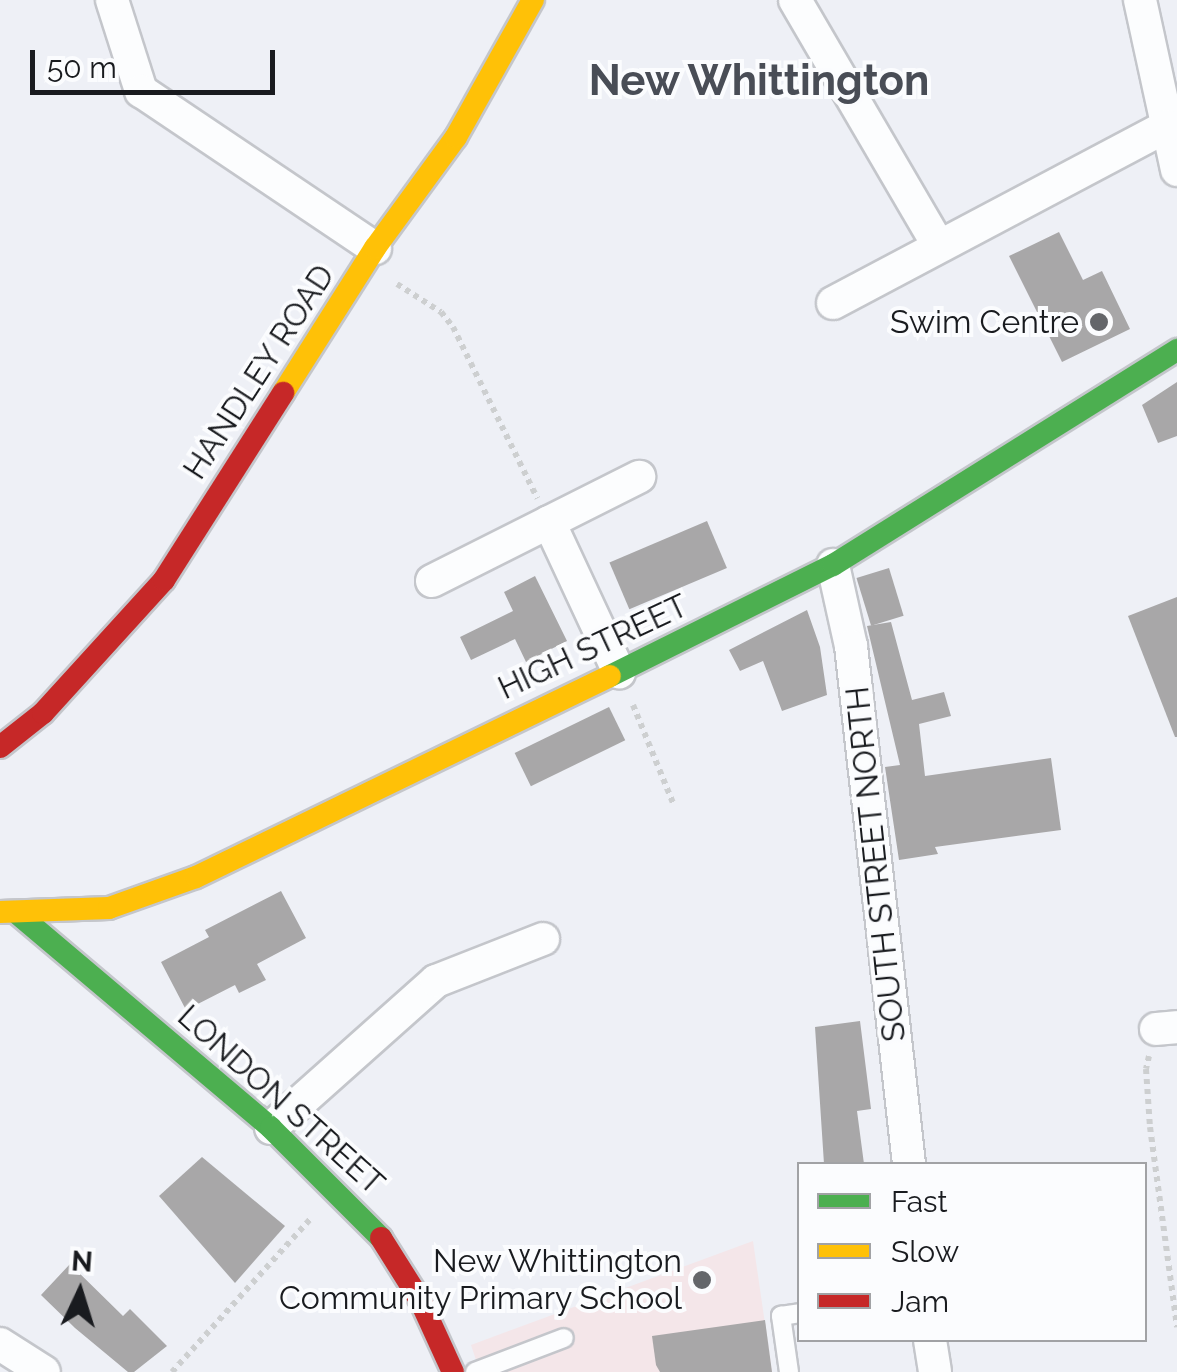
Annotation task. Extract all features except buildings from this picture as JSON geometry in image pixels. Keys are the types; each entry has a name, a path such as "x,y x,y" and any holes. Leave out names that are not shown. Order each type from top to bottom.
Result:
{"street":[{"name":"HANDLEY ROAD","path":"0,746 43,714 164,580 371,256 456,137 534,0"},
{"path":"795,0 938,245"},
{"path":"1140,0 1177,170"},
{"path":"117,4 141,92 371,256"},
{"path":"832,303 1166,126"},
{"name":"HIGH STREET","path":"9,913 109,908 196,877 833,565 1177,350"},
{"path":"432,581 639,477"},
{"path":"549,522 620,672"},
{"name":"SOUTH STREET NORTH","path":"833,565 851,646 909,1162"},
{"name":"LONDON STREET","path":"9,913 271,1128 337,1189 384,1241 420,1300 453,1372"},
{"path":"271,1128 436,981 544,939"},
{"path":"930,1342 935,1372"},
{"path":"0,1344 44,1372"}],"lane":[{"path":"789,1372 781,1316 797,1314"},
{"path":"475,1372 564,1338"}],"path":[{"path":"371,256 440,312 452,328 549,522"},
{"path":"620,672 672,803"},
{"path":"1167,1028 1146,1069 1150,1128 1177,1327"},
{"path":"172,1372 337,1189"}],"shaded area":[{"name":"New Whittington Community Primary School","path":"753,1241 772,1372 480,1372 471,1345"}],"traffic: fast":[{"path":"610,676 833,565 1177,350"},
{"path":"18,914 271,1128 381,1238"}],"traffic: slow":[{"path":"283,393 375,248 456,137 533,0"},
{"path":"0,912 109,908 196,877 610,676"}],"traffic: jam":[{"path":"0,747 43,713 164,580 283,393"},
{"path":"381,1238 420,1300 453,1372"}],"place":[{"name":"Swim Centre","path":"1099,322"},
{"name":"New Whittington Community Primary School","path":"702,1280"}],"district":[{"name":"New Whittington","path":"759,81"}]}
